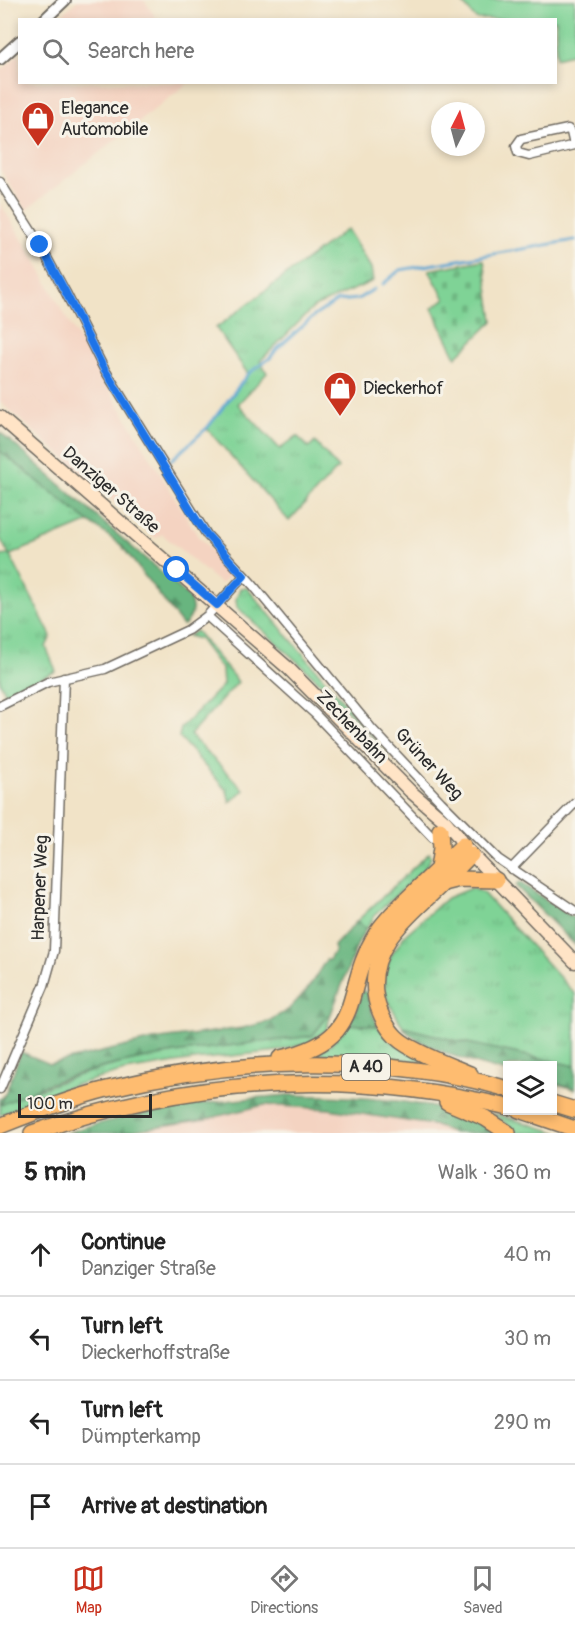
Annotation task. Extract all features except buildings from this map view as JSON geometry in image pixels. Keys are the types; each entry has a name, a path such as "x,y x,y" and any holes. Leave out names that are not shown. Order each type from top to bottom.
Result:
{"highway":[{"path":"437,834 441,848 441,876"},
{"path":"467,850 441,876 389,938 378,960 374,984 376,1004 384,1022 397,1039 429,1057 503,1088"},
{"path":"229,1068 300,1054 317,1047 335,1033 345,1019 366,953 375,935 387,918 441,876 496,880"},
{"name":"A 40","path":"0,1126 106,1089 171,1076 229,1068 300,1064 363,1066 450,1077 503,1088"},
{"name":"A 40","path":"32,1133 74,1118 151,1099 215,1089 280,1083 402,1087 449,1094 503,1106"},
{"path":"402,1087 458,1105 485,1118 508,1133"},
{"path":"557,1104 575,1110"},
{"path":"534,1115 575,1129"}],"main road":[{"name":"Danziger Straße","path":"0,417 253,637"},
{"name":"Zechenbahn","path":"253,637 310,689 410,790 445,821 467,850 575,962"},
{"name":"Zechenbahn","path":"410,790 437,834 451,839 467,850"}],"street":[{"path":"46,18 64,0"},
{"path":"0,59 18,43"},
{"path":"568,129 572,132 574,145 522,156 517,152 516,144 521,139 568,129"},
{"name":"Grüner Weg","path":"0,182 40,245 103,367 207,535 280,618 372,729 441,802 498,859 575,911"},
{"path":"0,706 38,687 64,678 105,669 188,630 207,616 244,576"},
{"name":"Zechenbahn","path":"207,616 315,714 437,834"},
{"name":"Harpener Weg","path":"0,1089 8,1075 44,986 54,951 64,678"},
{"path":"511,869 575,803"}],"shaded area":[{"path":"78,0 144,0 156,18 58,18"},
{"path":"18,55 18,84 187,84 26,210 0,169 0,72"},
{"path":"0,203 75,333 198,536 233,573 221,584 162,534 156,538 0,402"},
{"path":"264,1105 329,1109 433,1125 454,1133 117,1133 206,1119"}],"green space":[{"path":"460,0 575,0 575,53 557,58 557,18 475,18"},
{"path":"347,229 371,268 373,281 314,307 260,361 267,373 238,404 280,449 297,436 309,448 315,442 338,468 289,521 207,429 248,374 216,328"},
{"path":"484,260 493,321 456,357 432,308 445,299 429,270"},
{"path":"0,432 187,595 192,612 187,623 183,626 121,545 0,451"},
{"path":"0,451 89,522 10,555 51,636 46,647 56,671 6,694 0,682 0,556 9,555 0,538"},
{"path":"240,588 247,588 390,756 323,685 237,607 236,599"},
{"path":"196,631 238,682 190,735 244,790 230,802 227,791 179,737 181,728 223,685 222,670 199,639 188,636"},
{"path":"429,853 431,856 428,865 376,914 366,929 357,921"},
{"path":"519,882 575,919 575,945 516,886"},
{"path":"471,888 482,892 575,994 575,1066 403,1027 386,997 384,979 390,957 405,935 447,898"},
{"path":"357,921 366,929 358,943 332,1011 312,1036 180,1052 115,1065 51,1083 1,1105 21,1052 50,1064 153,1040 243,1028 267,1022 288,1010 307,990 326,960 329,960 335,950 334,946"},
{"path":"362,991 367,992 378,1026 348,1024 357,1009"},
{"path":"332,1011 326,1030 308,1043 278,1051 194,1060 125,1071 64,1088 0,1115 0,1099 4,1096 1,1104 62,1081 126,1062 232,1045 312,1036"},
{"path":"348,1024 378,1026 392,1042 430,1063 380,1057 317,1054 332,1043"},
{"path":"403,1027 552,1061 503,1061 503,1071 435,1048 410,1034"},
{"path":"557,1062 575,1066 575,1089 557,1084"},
{"path":"288,1095 368,1098 424,1105 475,1121 496,1133 454,1133 433,1125 329,1109 264,1105 206,1119 117,1133 66,1133 148,1112"},
{"path":"492,1113 559,1133 518,1133"}],"waterway":[{"path":"383,284 400,270 575,240"},
{"path":"168,463 208,427 248,374 270,358 314,316 337,301 358,299 374,289"}],"place":[{"name":"Elegance Automobile","path":"38,147"},
{"name":"Dieckerhof","path":"340,417"}],"route":[{"path":"40,245 103,367 196,519 207,535 244,576 217,605 177,570"}]}
